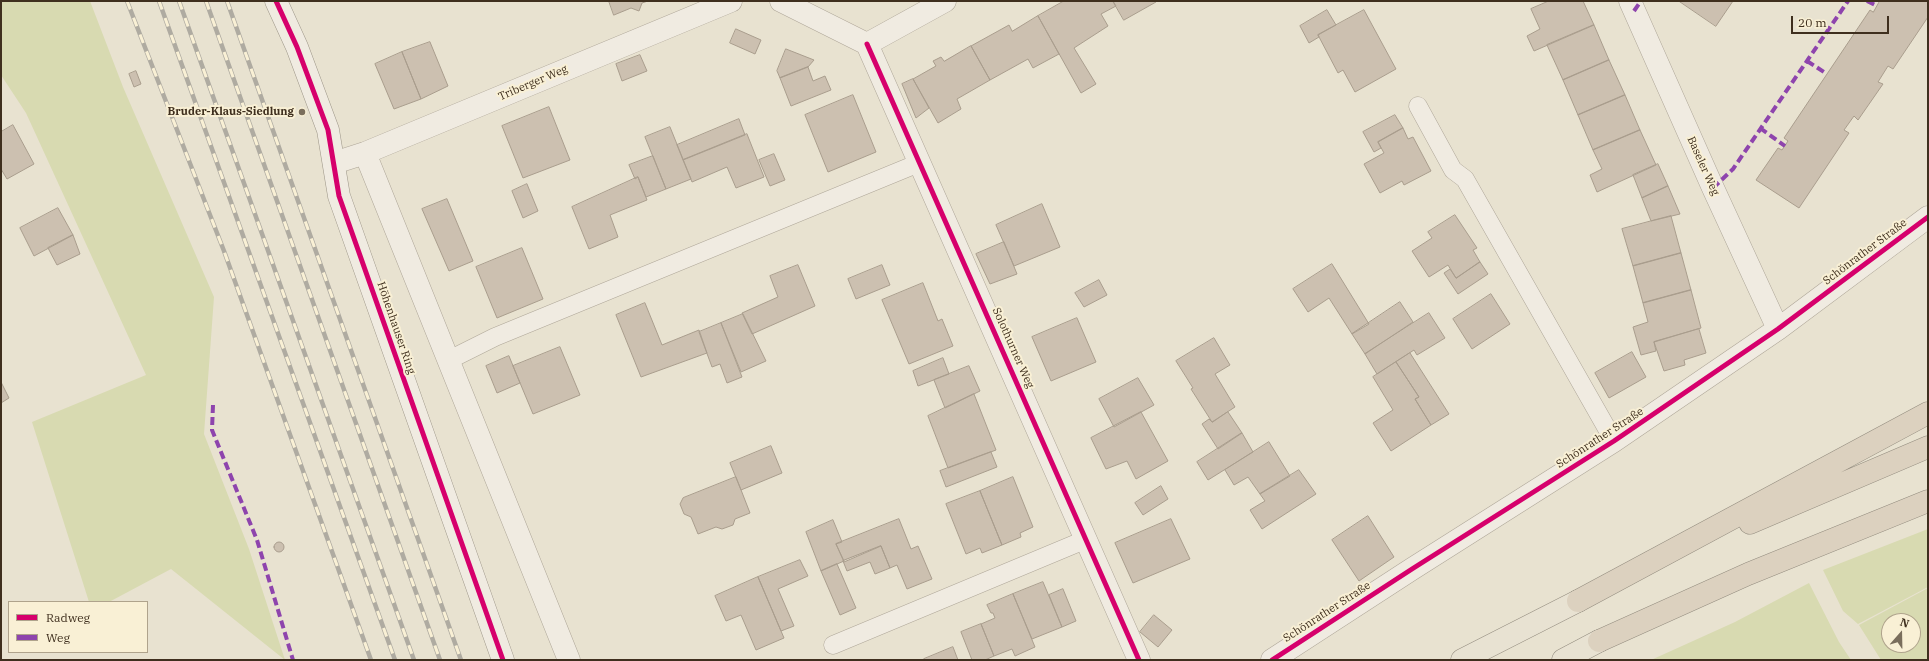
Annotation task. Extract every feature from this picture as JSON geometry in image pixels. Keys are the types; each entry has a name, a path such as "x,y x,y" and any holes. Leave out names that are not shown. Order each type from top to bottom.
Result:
{"highway":[{"path":"1587,596 1928,413"},
{"path":"1587,596 1750,523 1928,447"},
{"path":"1599,641 1748,574 1928,501"}],"main road":[{"path":"1462,660 1587,596"},
{"path":"1563,660 1599,641"}],"street":[{"name":"Höhenhauser Ring","path":"276,1 297,46 328,130 339,196 503,660"},
{"name":"Triberger Weg","path":"334,163 365,153 731,1"},
{"path":"781,1 867,44 945,1"},
{"name":"Baseler Weg","path":"1630,1 1712,188 1778,329"},
{"name":"Solothurner Weg","path":"867,44 1139,660"},
{"path":"365,153 570,660"},
{"name":"Schönrather Straße","path":"1272,660 1412,569 1614,442 1778,329 1928,217"}],"lane":[{"path":"1418,106 1453,170 1465,179 1614,442"},
{"path":"449,360 495,337 919,163"},
{"path":"833,644 1087,540"}],"green space":[{"path":"1,1 90,1 123,87 214,297 204,434 249,549 285,660 171,569 111,601 89,601 32,422 146,375 26,113 1,75"},
{"path":"1928,529 1928,587 1858,624 1843,611 1823,570"},
{"path":"1809,583 1839,642 1851,660 1651,660 1735,622"},
{"path":"1928,588 1928,660 1881,660 1859,625 1881,613 1881,653 1921,653 1921,613 1881,613"}],"building":[{"path":"609,1 648,1 642,3 639,11 631,8 614,15"},
{"path":"1064,1 1113,1 1116,6 1101,14 1108,26 1074,48 1096,84 1081,93 1038,16"},
{"path":"1113,1 1156,1 1156,2 1124,20"},
{"path":"1549,1 1583,1 1594,25 1534,51 1527,36 1540,29 1531,9"},
{"path":"1679,1 1733,1 1716,26"},
{"path":"1880,1 1928,1 1928,17 1893,69 1888,66 1878,82 1883,84 1858,120 1854,116 1844,130 1849,133 1799,208 1756,180 1778,148 1782,150 1788,141 1784,138 1870,10 1873,12"},
{"path":"1327,10 1336,25 1318,35 1319,37 1309,43 1300,26"},
{"path":"1364,10 1396,69 1355,92 1343,70 1338,73 1318,35"},
{"path":"1038,16 1059,54 1033,68 1028,59 990,80 971,46 1009,25 1012,31"},
{"path":"1594,25 1609,60 1563,80 1547,45"},
{"path":"736,29 761,40 755,54 730,43"},
{"path":"430,42 448,86 421,99 402,52"},
{"path":"971,46 990,80 957,99 961,109 938,123 913,79 936,66 933,61 941,57 944,61"},
{"path":"786,49 814,60 808,67 780,78 777,71"},
{"path":"402,52 421,99 394,109 375,64"},
{"path":"640,55 647,71 622,81 616,64"},
{"path":"1609,60 1625,95 1578,115 1563,80"},
{"path":"808,67 813,81 825,76 831,90 791,106 780,78"},
{"path":"136,71 141,84 134,87 129,74"},
{"path":"913,79 929,108 916,118 902,84"},
{"path":"853,95 876,152 828,172 805,115"},
{"path":"1625,95 1640,130 1593,150 1578,115"},
{"path":"549,107 570,160 523,178 502,126"},
{"path":"1395,115 1403,128 1378,142 1381,148 1374,152 1363,132"},
{"path":"739,119 745,135 683,160 677,145"},
{"path":"13,125 34,164 7,179 1,169 1,132"},
{"path":"670,127 691,179 666,189 645,137"},
{"path":"1403,128 1408,139 1413,137 1431,171 1404,185 1402,181 1380,193 1364,164 1384,153 1378,142"},
{"path":"1640,130 1656,165 1597,192 1590,175 1602,169 1593,150"},
{"path":"747,134 764,177 736,188 727,167 692,182 683,160"},
{"path":"774,154 785,180 770,186 759,160"},
{"path":"653,156 666,189 646,197 638,177 635,179 629,165"},
{"path":"1658,164 1668,186 1642,198 1633,175"},
{"path":"638,177 647,200 610,215 618,237 589,249 572,207"},
{"path":"527,184 538,211 523,218 512,191"},
{"path":"1668,186 1680,214 1651,221 1642,198"},
{"path":"447,199 473,261 449,271 422,209"},
{"path":"1042,204 1060,247 1014,266 996,225"},
{"path":"58,208 73,235 34,256 20,228"},
{"path":"1455,215 1477,248 1473,250 1480,262 1456,278 1448,265 1429,277 1412,251 1432,238 1428,232"},
{"path":"1671,216 1681,253 1633,266 1622,229"},
{"path":"73,235 80,254 57,265 48,248"},
{"path":"1004,242 1017,274 990,284 976,254"},
{"path":"522,248 543,299 497,318 476,267"},
{"path":"1681,253 1691,290 1643,303 1633,266"},
{"path":"1480,262 1488,274 1458,294 1444,273 1450,269 1456,278"},
{"path":"1332,264 1369,324 1352,334 1329,298 1308,312 1293,289"},
{"path":"798,265 815,306 752,334 742,313 778,297 770,276"},
{"path":"882,265 890,285 856,299 848,279"},
{"path":"1099,280 1107,295 1084,307 1075,293"},
{"path":"923,283 938,321 942,319 953,346 909,364 882,300"},
{"path":"1691,290 1701,328 1654,342 1656,351 1641,355 1633,327 1648,322 1643,303"},
{"path":"1491,294 1510,324 1472,349 1453,319"},
{"path":"1400,302 1413,322 1365,354 1352,334"},
{"path":"645,303 662,345 699,330 707,353 641,377 616,315"},
{"path":"1429,313 1445,338 1417,355 1414,350 1377,374 1365,354"},
{"path":"743,314 766,361 741,372 721,323"},
{"path":"1077,318 1096,362 1051,381 1032,337"},
{"path":"721,323 742,377 727,383 720,364 712,367 699,332"},
{"path":"1699,329 1706,353 1684,360 1685,365 1664,371 1654,342"},
{"path":"1214,338 1230,365 1215,374 1235,407 1212,422 1191,389 1193,388 1176,361"},
{"path":"560,347 580,395 533,414 513,366"},
{"path":"1632,352 1646,377 1609,398 1595,373"},
{"path":"1410,353 1449,414 1431,425 1415,399 1419,397 1396,362"},
{"path":"509,356 520,383 497,393 486,366"},
{"path":"943,358 949,374 918,386 913,371"},
{"path":"1396,362 1419,397 1415,399 1431,425 1391,451 1373,423 1393,410 1373,377"},
{"path":"969,366 980,391 945,408 934,380"},
{"path":"1138,378 1154,405 1114,427 1099,399"},
{"path":"1,382 9,398 1,403"},
{"path":"974,394 996,450 948,468 928,416"},
{"path":"1141,412 1168,461 1136,479 1127,461 1106,469 1091,438"},
{"path":"1228,412 1242,433 1218,449 1202,424 1209,419 1212,422"},
{"path":"1242,433 1253,452 1208,480 1197,462"},
{"path":"1269,442 1290,476 1260,494 1248,477 1234,485 1225,470"},
{"path":"771,446 782,473 741,490 730,463"},
{"path":"991,452 997,467 946,487 940,471"},
{"path":"1299,470 1316,494 1262,529 1250,510 1265,501 1260,494"},
{"path":"736,477 750,513 735,519 733,525 722,529 716,527 698,534 691,517 684,514 680,504 683,498"},
{"path":"1013,477 1033,527 1020,533 1021,537 1002,545 980,491"},
{"path":"1161,486 1168,499 1143,515 1135,503"},
{"path":"980,491 1002,545 982,553 980,548 966,554 946,504"},
{"path":"1368,516 1394,557 1359,581 1332,540"},
{"path":"899,519 911,549 918,546 932,579 907,589 897,565 890,568 881,546 844,562 836,544"},
{"path":"1171,519 1190,559 1133,583 1115,543"},
{"path":"833,520 842,542 836,544 844,561 821,571 806,532"},
{"path":"277,542 281,542 284,547 281,552 277,552 274,549 274,545"},
{"path":"881,546 890,568 875,574 870,562 847,571 843,561"},
{"path":"800,560 808,576 778,589 794,626 781,631 758,577"},
{"path":"837,564 856,608 840,615 821,571"},
{"path":"758,577 784,638 756,650 741,615 726,621 715,596"},
{"path":"1043,582 1062,627 1032,639 1013,594"},
{"path":"1063,589 1076,621 1062,627 1049,595"},
{"path":"1013,594 1035,647 1015,656 1012,649 994,656 981,624 995,618 987,605"},
{"path":"1154,615 1172,630 1158,647 1140,632"},
{"path":"981,624 994,656 985,660 972,660 961,632"},
{"path":"953,647 958,660 924,659"}],"railway":[{"path":"127,1 224,251 371,660"},
{"path":"159,1 395,660"},
{"path":"179,1 414,660"},
{"path":"206,1 440,660"},
{"path":"227,1 461,660"}],"marked path":[{"path":"1634,11 1641,1"},
{"path":"1713,188 1733,169 1848,1"},
{"path":"1867,1 1877,6"},
{"path":"1807,61 1827,74"},
{"path":"1760,128 1785,146"},
{"path":"213,405 212,430 257,540 293,660"}],"cycle path":[{"path":"276,1 297,47 328,130 339,196 503,660"},
{"path":"867,44 1139,660"},
{"path":"1272,660 1614,441 1778,329 1928,217"}],"place":[{"name":"Bruder-Klaus-Siedlung","path":"302,112"}]}
